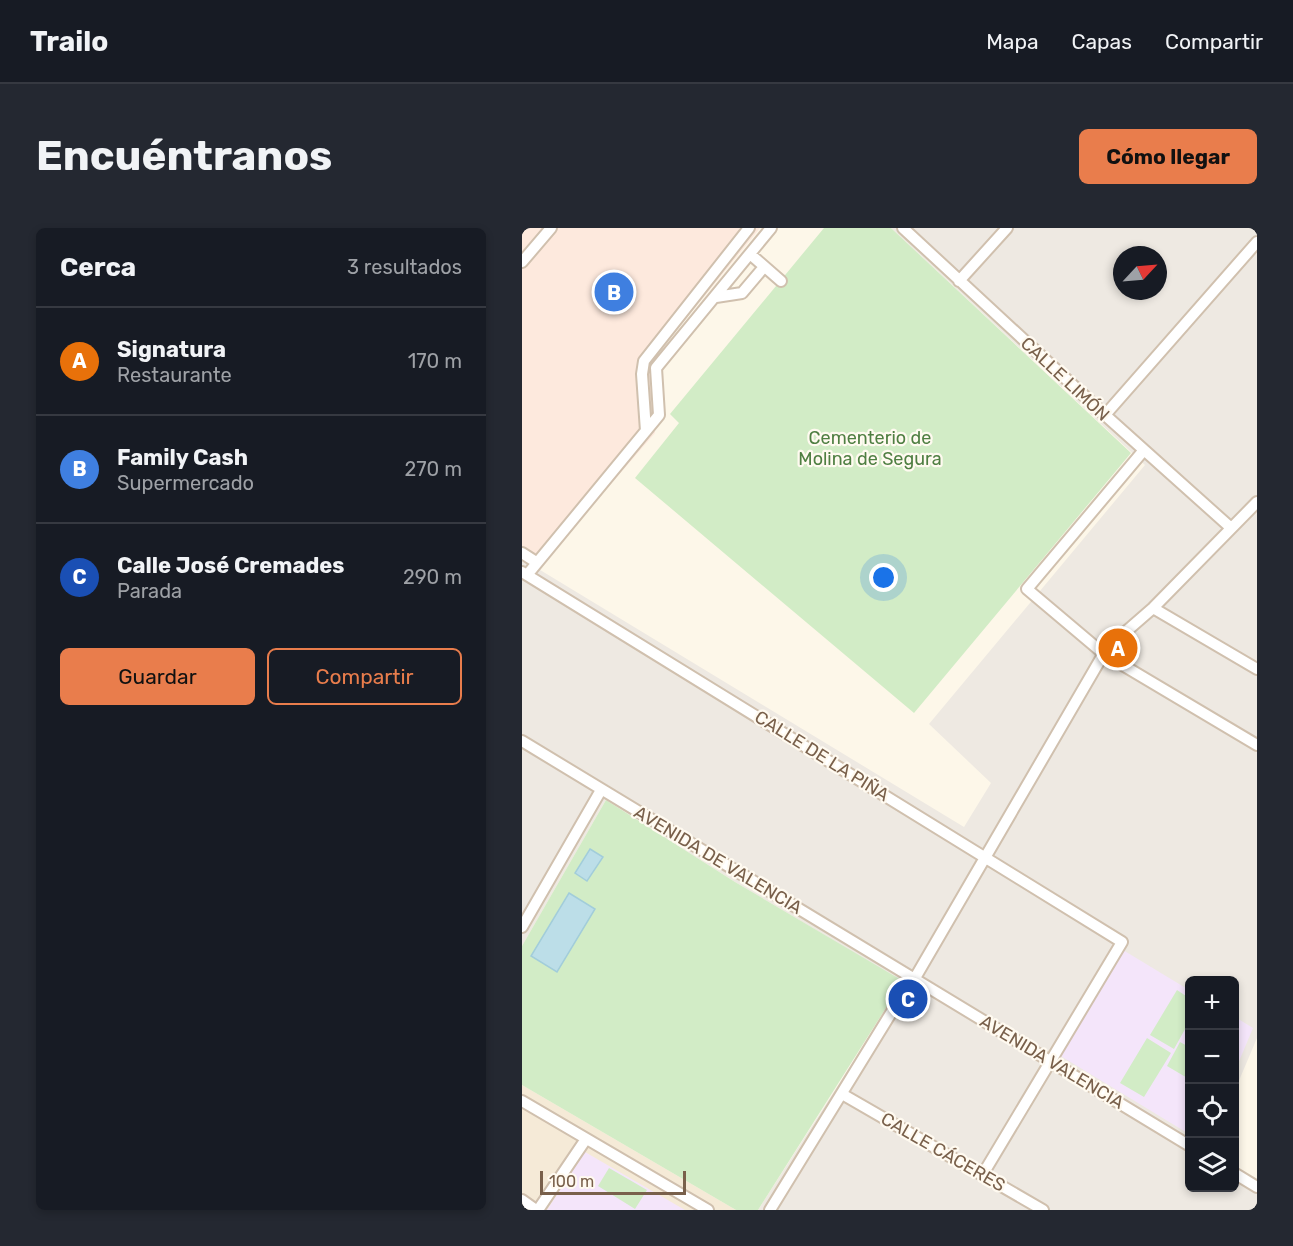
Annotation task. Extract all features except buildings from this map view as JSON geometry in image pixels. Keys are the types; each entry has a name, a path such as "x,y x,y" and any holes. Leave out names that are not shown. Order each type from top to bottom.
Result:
{"street":[{"path":"522,262 551,228"},
{"path":"646,431 642,374 644,360 749,228"},
{"path":"525,573 659,415 656,368 771,228"},
{"name":"CALLE LIMÓN","path":"903,228 1230,527"},
{"path":"959,281 1007,228"},
{"path":"1105,415 1257,242"},
{"path":"750,254 781,281"},
{"path":"716,297 742,293 764,267"},
{"path":"1144,450 1027,589 1104,654 1257,745"},
{"path":"770,1210 907,987 915,978 1107,648 1153,608 1257,502"},
{"path":"522,553 536,562"},
{"name":"CALLE DE LA PIÑA","path":"525,573 1122,942 1051,1061"},
{"path":"1153,608 1257,669"},
{"name":"AVENIDA DE VALENCIA","path":"522,741 915,978"},
{"path":"522,927 601,790"},
{"name":"AVENIDA VALENCIA","path":"915,978 1185,1143"},
{"path":"983,1174 1051,1061"},
{"name":"CALLE CÁCERES","path":"842,1094 1043,1210"},
{"path":"522,1101 708,1210"},
{"path":"522,1200 537,1210 586,1139"},
{"path":"1239,1176 1257,1187"}],"shaded area":[{"path":"522,228 760,228 650,363 655,433 538,568 522,559"},
{"path":"891,228 1257,228 1257,1038 1239,1081 1239,976 1185,976 1185,1192 1239,1192 1239,1170 1257,1189 1257,1210 758,1210 862,1048 902,981 735,882 606,800 522,946 522,559 964,827 991,783 929,724 1145,465"},
{"path":"1123,950 1185,988 1185,1132 1059,1055"},
{"path":"1239,1019 1253,1028 1239,1061"},
{"path":"522,1085 736,1210 522,1210"},
{"path":"585,1152 685,1210 547,1210"}],"green space":[{"name":"Cementerio de Molina de Segura","path":"824,228 891,228 1131,453 914,713 635,478 679,423 670,414"},
{"path":"606,800 735,882 903,981 758,1210 736,1210 522,1085 522,946"},
{"path":"1177,990 1185,995 1185,1029 1174,1049 1150,1035"},
{"path":"1147,1038 1171,1053 1144,1097 1120,1083"},
{"path":"1180,1042 1185,1045 1185,1077 1167,1066"},
{"path":"609,1168 647,1190 635,1209 598,1186"}],"water":[{"path":"590,849 603,857 587,881 575,873"},
{"path":"569,893 595,909 557,972 531,956"}],"place":[{"name":"Family Cash","path":"614,292"},
{"name":"Signatura","path":"1118,648"},
{"name":"Calle José Cremades","path":"908,999"}]}
